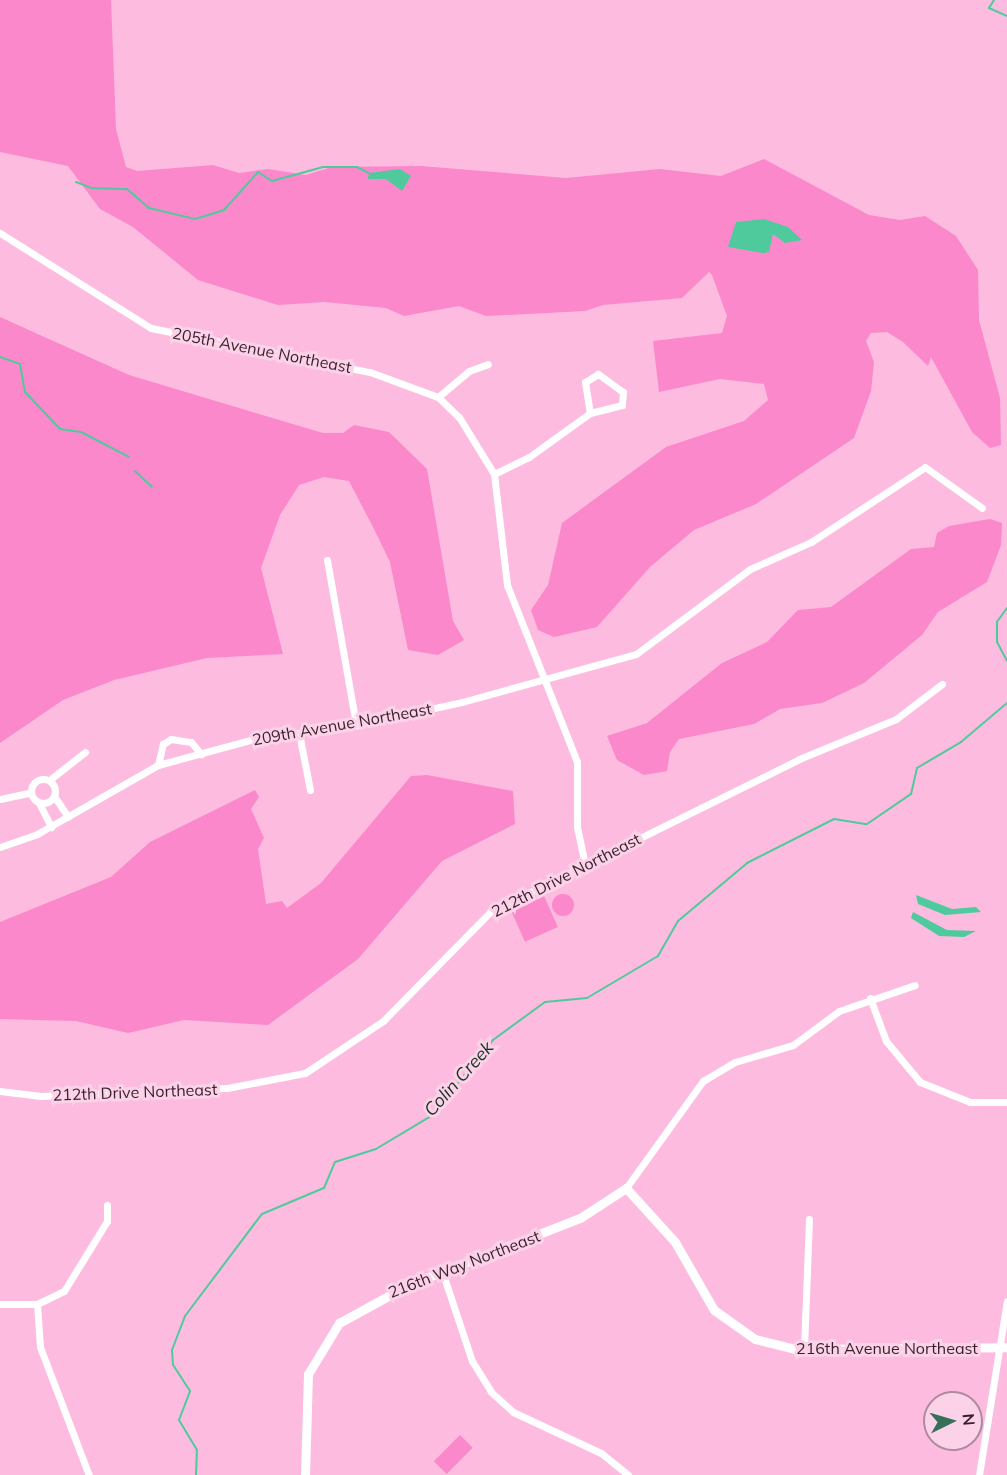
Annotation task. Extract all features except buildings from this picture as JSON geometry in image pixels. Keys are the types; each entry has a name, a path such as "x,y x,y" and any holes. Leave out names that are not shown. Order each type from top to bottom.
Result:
{"street":[{"name":"205th Avenue Northeast","path":"0,233 151,328 370,372 438,397"},
{"path":"488,364 469,371 438,397 459,417 494,474 507,585 543,682 577,762 577,827 585,865"},
{"path":"494,474 530,457 590,413 626,402 622,392 598,374 585,382 590,413"},
{"name":"209th Avenue Northeast","path":"0,847 51,827 158,765 299,733 356,725 543,682 636,654 750,568 811,542 925,467 982,508"},
{"path":"327,560 356,725"},
{"name":"212th Drive Northeast","path":"0,1091 40,1096 227,1088 305,1073 348,1049 416,991 475,923 585,865 799,759 896,719 942,684"},
{"path":"299,733 310,790"},
{"path":"158,765 163,744 171,739 191,742 201,754"},
{"path":"0,799 28,793 52,778 85,752"},
{"path":"52,778 54,796 68,817"},
{"path":"28,793 39,803 51,827"},
{"path":"39,803 54,796"},
{"name":"216th Way Northeast","path":"305,1475 305,1388 313,1360 339,1323 380,1297 580,1218 626,1188 647,1162 703,1081 735,1062 792,1045 839,1011 870,998 915,985"},
{"path":"870,998 886,1041 920,1082 970,1102 1007,1102"},
{"name":"216th Avenue Northeast","path":"626,1188 675,1242 699,1289 723,1319 762,1342 804,1349 1003,1347"},
{"path":"0,1304 37,1304 64,1291 107,1221 107,1205"},
{"path":"804,1349 810,1219"},
{"path":"442,1271 472,1361 491,1392 513,1412 601,1453 628,1475"},
{"path":"979,1475 1003,1347 1007,1301"},
{"path":"37,1304 40,1347 89,1475"}],"shaded area":[{"path":"0,0 111,0 116,129 126,167 137,171 213,165 239,173 268,169 306,175 332,167 421,166 566,178 660,169 721,176 764,159 869,215 900,220 925,216 956,236 978,270 979,320 1000,398 1001,445 990,448 972,432 931,357 928,366 903,342 887,332 871,333 866,341 874,362 871,391 854,438 756,504 694,530 650,567 597,627 554,637 538,630 531,610 548,585 562,523 666,447 744,421 768,400 764,384 720,379 659,392 653,341 722,333 727,316 712,275 709,272 682,298 603,305 585,311 486,316 459,306 404,316 386,308 325,302 278,305 198,280 133,227 100,209 68,166 0,152"},
{"path":"400,169 411,176 402,191 386,179 368,179 369,173"},
{"path":"764,219 788,227 802,240 785,243 773,234 769,252 763,253 728,247 736,222"},
{"path":"0,317 129,375 323,433 343,433 354,425 389,432 427,469 453,621 464,640 438,655 408,650 390,562 349,481 324,477 299,485 280,515 261,568 283,654 207,658 114,680 63,700 0,743"},
{"path":"990,519 1002,523 1001,545 987,582 938,612 922,635 864,683 822,703 780,709 754,724 679,739 670,752 667,771 644,775 617,760 607,736 647,723 722,663 767,642 798,610 831,607 911,549 934,547 937,533 949,526"},
{"path":"427,775 513,791 515,824 442,861 358,959 268,1025 184,1020 128,1033 76,1021 0,1019 0,922 111,877 150,842 255,790 259,797 251,809 264,838 258,849 266,904 282,901 287,908 321,883 411,776"},
{"path":"563,894 571,897 574,905 571,913 563,916 555,913 552,905 555,897"},
{"path":"916,895 952,909 976,907 981,912 945,915 918,904"},
{"path":"544,896 558,927 525,942 511,911"},
{"path":"913,912 947,930 976,931 964,937 939,936 911,918"},
{"path":"460,1435 473,1448 447,1474 434,1461"}],"waterway":[{"path":"994,0 989,8 1007,16"},
{"path":"76,182 92,188 127,189 149,208 195,219 224,210 258,172 272,181 323,167 357,167 369,173"},
{"path":"0,357 20,364 25,392 60,429 81,432 129,457"},
{"path":"135,471 152,487"},
{"name":"Colin Creek","path":"1007,608 997,622 997,642 1007,661"},
{"name":"Colin Creek","path":"196,1475 197,1450 179,1420 190,1391 173,1365 172,1350 185,1316 262,1214 324,1188 335,1162 376,1149 431,1116 493,1040 545,1002 587,998 658,956 678,921 747,863 834,819 867,824 911,794 917,768 961,742 1007,703"}]}
